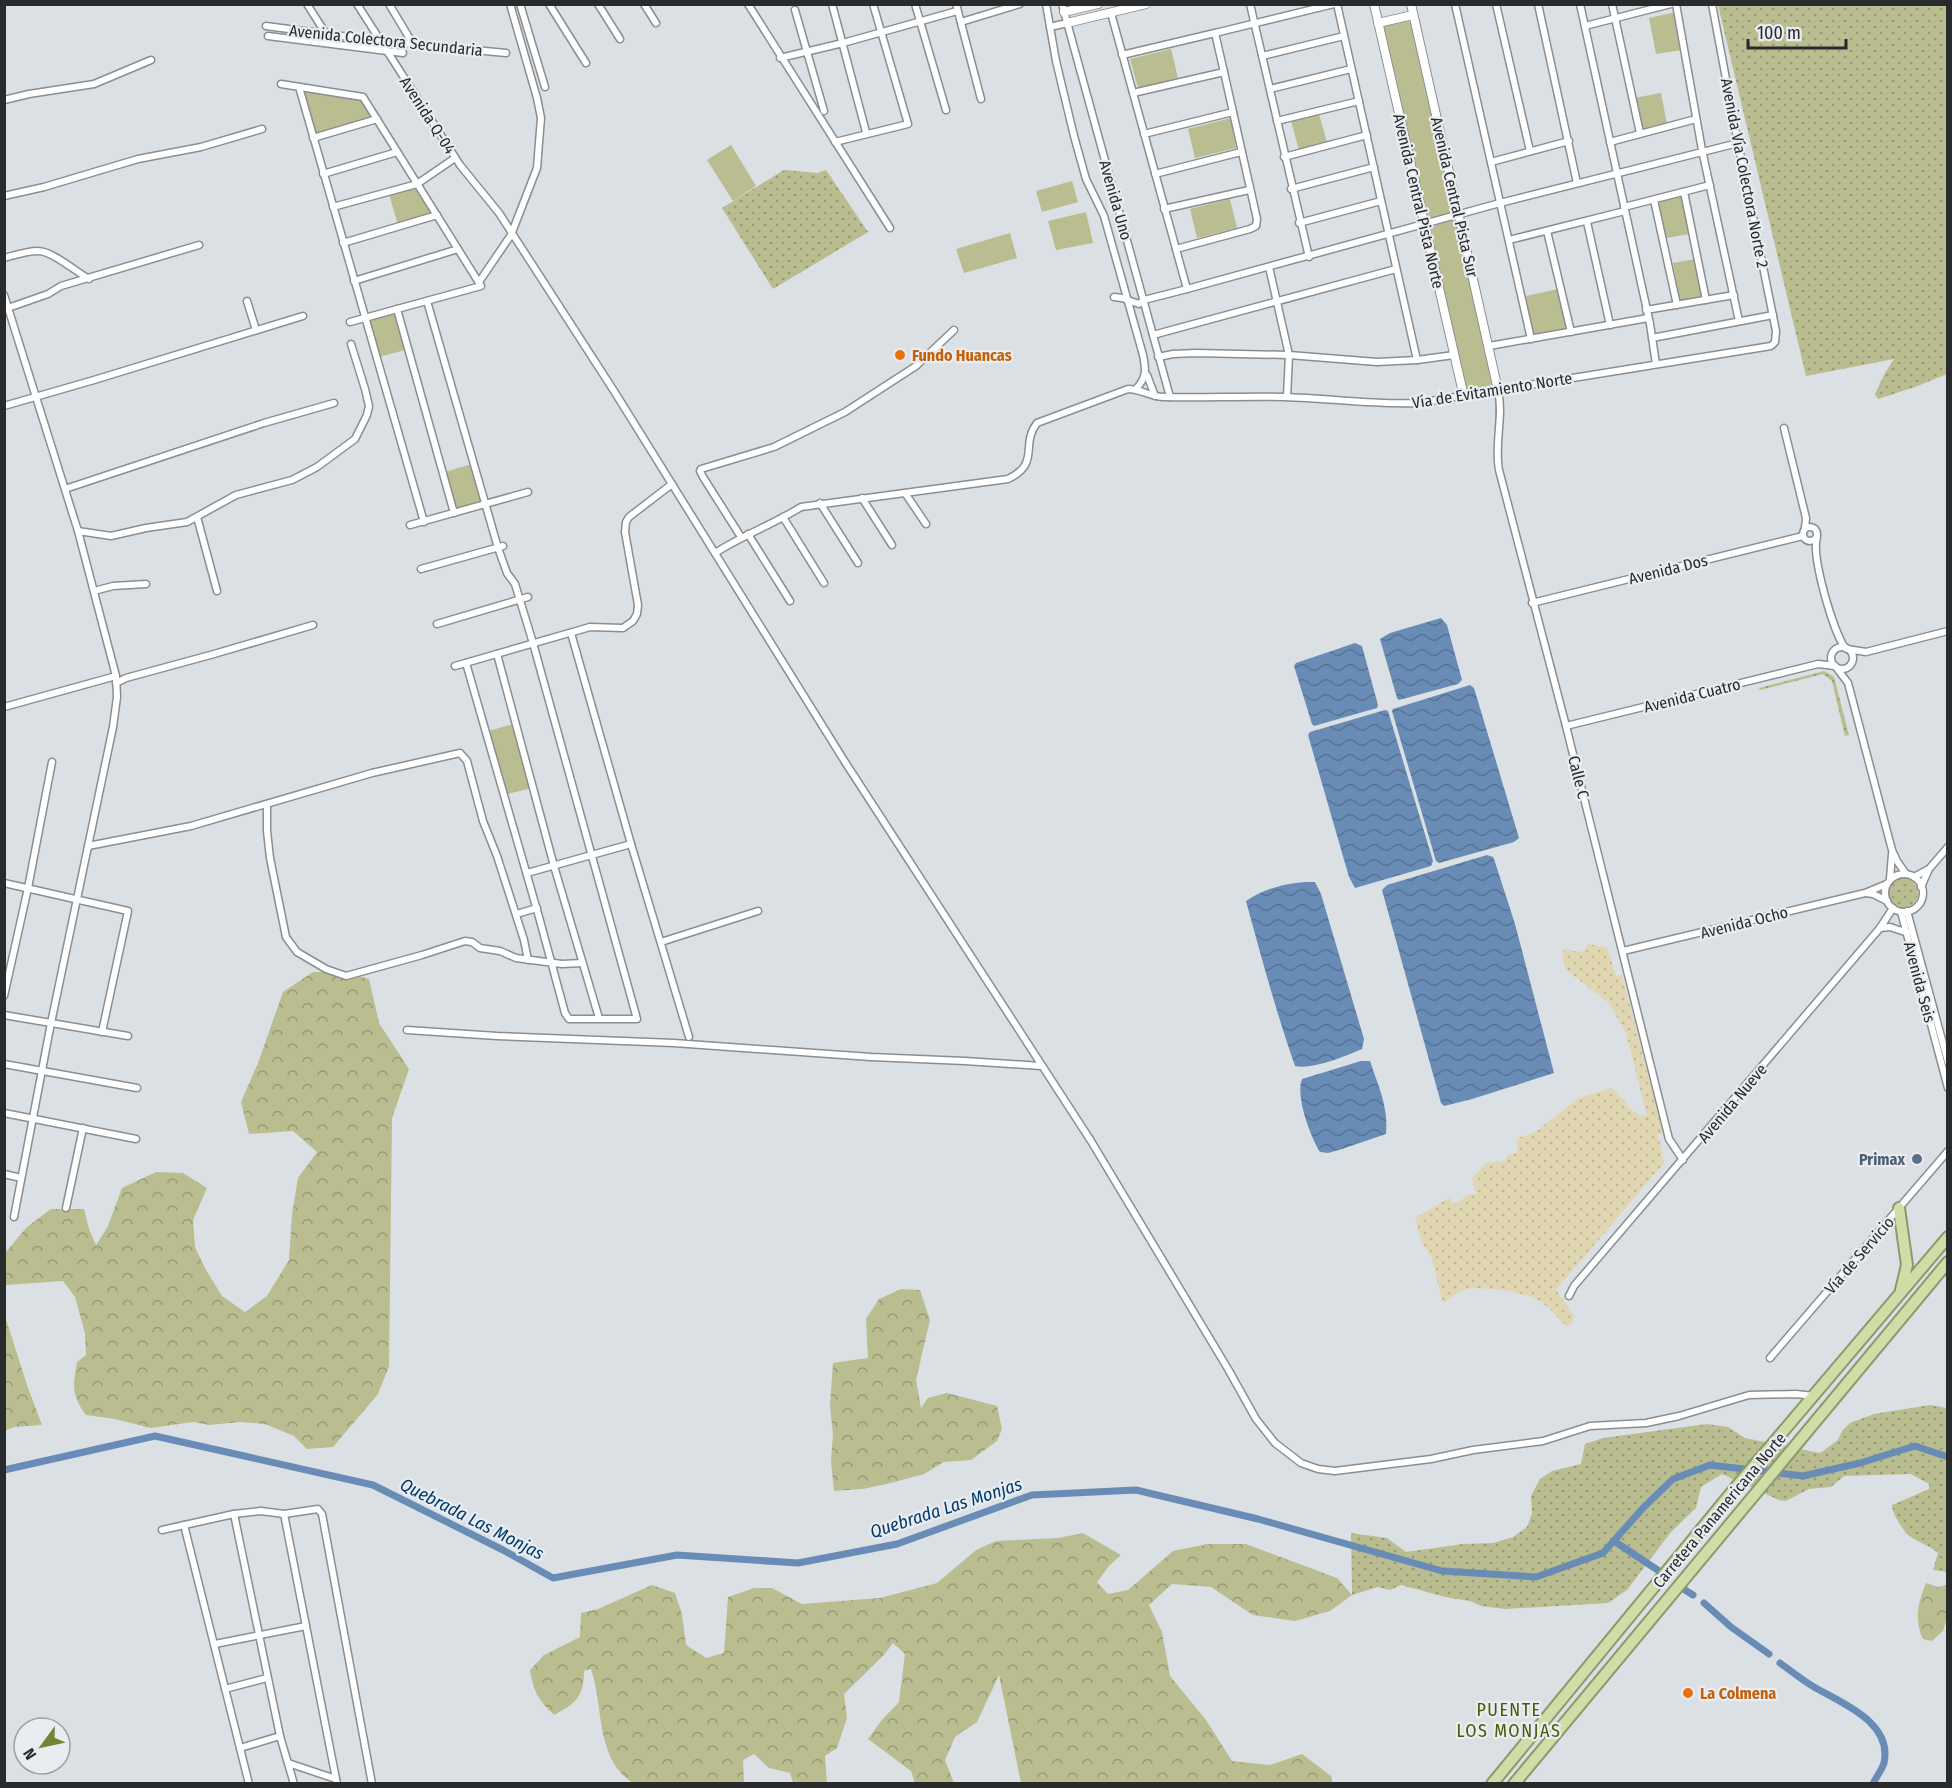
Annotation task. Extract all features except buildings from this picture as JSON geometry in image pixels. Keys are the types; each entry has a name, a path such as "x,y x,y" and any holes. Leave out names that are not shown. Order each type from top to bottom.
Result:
{"highway":[{"path":"1899,1208 1907,1265 1900,1294"},
{"name":"Carretera Panamericana Norte","path":"1492,1784 1736,1487 1947,1237"},
{"name":"Carretera Panamericana Norte","path":"1514,1784 1947,1262"},
{"path":"1633,1613 1639,1633"}],"street":[{"path":"307,4 326,34"},
{"name":"Avenida Q-04","path":"357,4 455,158 492,203 672,484 845,762 1091,1141 1256,1419 1285,1452 1310,1467 1326,1471 1344,1470 1543,1441 1590,1426 1646,1423 1749,1395 1815,1396"},
{"path":"389,4 413,44"},
{"path":"479,282 511,235 537,168 541,118 510,4"},
{"path":"520,4 545,87"},
{"path":"549,4 586,63"},
{"path":"598,4 620,39"},
{"path":"644,4 656,23"},
{"path":"748,4 780,58 890,228"},
{"path":"832,4 866,132"},
{"path":"834,142 908,123 873,4"},
{"path":"915,4 946,110"},
{"path":"961,22 1020,4"},
{"path":"1046,4 1056,61 1086,179 1104,216 1149,383 1155,396"},
{"path":"1063,8 1098,4"},
{"path":"1050,27 1146,4"},
{"path":"1250,4 1291,189 1309,257"},
{"path":"1122,55 1335,4 1417,360"},
{"name":"Avenida Central Pista Norte","path":"1374,4 1464,397"},
{"name":"Avenida Central Pista Sur","path":"1411,4 1498,390"},
{"path":"1455,4 1531,339"},
{"path":"1496,4 1530,151"},
{"path":"1538,4 1577,183"},
{"path":"1580,4 1618,174 1656,364"},
{"path":"1612,4 1640,133"},
{"path":"1585,26 1674,4 1702,150 1739,321"},
{"name":"Avenida Vía Colectora Norte 2","path":"1712,4 1773,315 1775,342"},
{"path":"780,58 843,43 956,8 981,99"},
{"name":"Avenida Uno","path":"1063,8 1170,397"},
{"path":"795,10 824,111"},
{"path":"1111,13 1187,288"},
{"path":"1378,23 1413,15"},
{"name":"Avenida Colectora Secundaria","path":"266,26 380,41 506,53"},
{"path":"1176,249 1250,230 1256,226 1257,219 1215,33"},
{"name":"Avenida Colectora Secundaria","path":"268,36 403,53"},
{"path":"1262,56 1344,36"},
{"path":"4,100 94,84 151,60"},
{"path":"1270,89 1351,69"},
{"path":"1133,93 1224,72"},
{"path":"281,84 360,95 481,286 350,322"},
{"path":"299,87 424,522"},
{"path":"1277,121 1359,101"},
{"path":"1144,134 1233,112"},
{"path":"313,138 377,119"},
{"path":"1610,142 1696,119"},
{"path":"4,196 44,187 138,159 201,147 262,129"},
{"path":"1284,157 1367,135"},
{"path":"1491,162 1569,141"},
{"path":"1114,297 1138,304 1144,300 1187,288 1577,183 1702,150 1738,143"},
{"path":"324,174 397,152"},
{"path":"1155,174 1241,152"},
{"path":"333,207 417,184 455,158"},
{"path":"1291,189 1374,167"},
{"path":"1509,240 1587,222 1710,185"},
{"path":"1164,209 1249,190"},
{"path":"1684,192 1706,300"},
{"path":"1654,200 1677,305"},
{"path":"1299,223 1381,201"},
{"path":"344,243 437,215"},
{"path":"1587,222 1610,325"},
{"path":"1547,231 1571,332"},
{"path":"8,308 38,298 61,286 199,245"},
{"path":"354,281 458,249"},
{"path":"4,258 41,251 53,255 89,279"},
{"path":"1269,267 1289,355 1287,397"},
{"path":"1153,335 1396,269"},
{"path":"4,295 78,531 116,680 117,697 113,728 51,1023 14,1217"},
{"path":"1489,345 1610,325 1677,305 1734,295"},
{"path":"247,301 256,330"},
{"path":"427,301 507,573 515,584 533,644 637,1019 569,1019 566,1017 466,663"},
{"path":"397,309 454,513"},
{"path":"1652,338 1773,315"},
{"path":"4,406 303,316"},
{"path":"741,537 703,477 701,469 774,447 845,411 916,366 954,330"},
{"name":"Vía de Evitamiento Norte","path":"1136,389 1155,396 1170,397 1287,397 1386,404 1418,403 1771,346 1775,342"},
{"path":"78,531 111,536 187,522 236,495 292,480 317,467 355,439 369,406 351,344"},
{"path":"1158,357 1196,353 1289,355 1355,361 1417,360 1454,355"},
{"path":"715,553 741,537 801,507 1008,479 1023,470 1027,464 1032,428 1037,423 1109,394 1136,389 1143,381 1146,371"},
{"name":"Calle C","path":"1498,390 1501,405 1496,458 1532,603 1566,726 1669,1139 1683,1160"},
{"path":"65,489 264,423 334,403"},
{"path":"1784,428 1809,527 1806,538 1815,548"},
{"path":"455,666 590,627 623,628 633,621 638,605 625,532 626,522 629,517 672,484"},
{"path":"410,525 528,492"},
{"path":"905,493 926,524"},
{"path":"862,498 892,545"},
{"path":"820,503 858,563"},
{"path":"197,517 218,591"},
{"path":"783,517 824,583"},
{"path":"1809,527 1817,531 1815,548 1836,633 1851,654 1848,683 1892,850 1906,874"},
{"path":"748,534 790,601"},
{"name":"Avenida Dos","path":"1532,603 1806,538 1813,541 1817,537"},
{"path":"421,569 501,547"},
{"path":"94,591 114,586 146,584"},
{"path":"437,624 528,597"},
{"path":"4,707 126,678 313,625"},
{"path":"1835,667 1845,668 1866,652 1947,631"},
{"path":"571,633 631,844 690,1037"},
{"path":"1836,633 1831,660 1848,683"},
{"path":"1833,652 1837,648 1866,652"},
{"name":"Avenida Cuatro","path":"1818,664 1833,652"},
{"path":"497,654 554,866 599,1018"},
{"name":"Avenida Cuatro","path":"1566,726 1818,664 1835,667"},
{"path":"88,846 191,826 372,773 460,753 467,760 483,821 497,856 524,940 528,960"},
{"path":"4,996 28,888 52,762"},
{"path":"267,804 270,858 280,896 286,937 297,952 326,969 346,976 465,941 472,942 480,948 500,951 516,958 574,965 582,963"},
{"path":"527,873 631,844"},
{"path":"1865,893 1873,894 1893,908 1904,911 1913,909 1921,901 1922,887 1929,869 1947,847"},
{"path":"1887,902 1885,896 1892,850"},
{"path":"1914,877 1929,869"},
{"path":"1888,882 1900,874 1906,874 1914,877 1922,887"},
{"name":"Avenida Ocho","path":"1623,951 1865,893 1888,882"},
{"path":"4,883 128,910 102,1032"},
{"path":"520,914 537,908"},
{"name":"Avenida Nueve","path":"1569,1296 1574,1286 1880,928 1893,908"},
{"path":"661,942 758,911"},
{"name":"Avenida Seis","path":"1904,911 1907,933 1947,1088"},
{"name":"Avenida Seis","path":"1904,911 1914,937 1947,1062"},
{"path":"1880,928 1890,927 1914,937"},
{"path":"4,1015 128,1036"},
{"path":"407,1030 674,1043 871,1058 1041,1066"},
{"path":"4,1064 137,1088"},
{"path":"4,1113 136,1139"},
{"path":"66,1208 83,1128"},
{"name":"Vía de Servicio","path":"1770,1358 1947,1150"},
{"path":"4,1174 21,1178"},
{"path":"162,1530 234,1514 261,1511 284,1514 318,1509 322,1514 372,1784"},
{"path":"234,1514 267,1678 294,1784"},
{"path":"284,1514 336,1781"},
{"path":"184,1526 249,1784"},
{"path":"215,1644 306,1626"},
{"path":"225,1689 267,1678"},
{"path":"240,1748 280,1736"},
{"path":"288,1762 336,1781"}],"green space":[{"path":"1718,5 1947,5 1947,374 1878,399 1875,394 1894,359 1806,376"},
{"path":"1676,12 1682,50 1656,54 1649,18"},
{"path":"1406,20 1412,23 1455,209 1451,214 1428,220 1383,29 1386,23"},
{"path":"1171,49 1178,78 1138,88 1130,59"},
{"path":"306,91 361,99 372,116 370,119 315,134 303,94"},
{"path":"1661,93 1667,124 1641,131 1634,98"},
{"path":"1319,114 1327,142 1299,150 1291,121"},
{"path":"1231,118 1236,148 1195,158 1188,129"},
{"path":"731,145 756,186 733,201 707,160"},
{"path":"784,170 818,173 826,170 868,232 773,289 722,208"},
{"path":"1072,181 1078,202 1042,212 1036,191"},
{"path":"415,187 432,213 398,225 389,194"},
{"path":"1686,194 1695,233 1667,238 1657,200"},
{"path":"1230,199 1237,228 1197,238 1190,209"},
{"path":"1086,212 1093,243 1056,250 1048,221"},
{"path":"1451,220 1458,224 1493,382 1489,390 1470,394 1464,389 1429,228"},
{"path":"1010,233 1017,258 964,273 956,249"},
{"path":"1701,258 1709,302 1681,306 1673,263"},
{"path":"1558,289 1567,327 1564,330 1533,334 1526,296"},
{"path":"395,313 405,350 379,357 369,320"},
{"path":"472,464 483,502 456,510 445,472"},
{"path":"1824,671 1834,677 1849,735 1845,736 1832,681 1823,674 1760,690 1759,688"},
{"path":"514,724 532,788 507,794 488,731"},
{"path":"1903,878 1914,882 1918,893 1914,904 1903,908 1892,904 1888,893 1892,882"},
{"path":"313,972 344,972 369,979 379,1023 409,1069 392,1118 389,1366 378,1394 333,1447 307,1449 294,1436 265,1424 240,1422 209,1425 193,1422 151,1428 86,1415 74,1390 77,1362 86,1355 85,1333 75,1297 63,1281 5,1285 5,1253 27,1227 51,1209 84,1209 96,1245 108,1226 122,1188 156,1172 183,1173 207,1188 193,1220 195,1247 222,1296 245,1312 267,1296 289,1260 292,1214 298,1178 317,1152 293,1131 249,1134 241,1102 258,1063 283,992"},
{"path":"901,1289 920,1290 930,1320 916,1380 921,1408 928,1398 947,1393 997,1406 1002,1429 997,1441 971,1460 944,1462 924,1474 891,1483 863,1489 834,1491 830,1406 833,1363 868,1358 866,1319 879,1299"},
{"path":"5,1316 42,1425 14,1427 5,1431"},
{"path":"1930,1405 1947,1408 1947,1572 1933,1570 1938,1553 1908,1535 1894,1512 1892,1505 1929,1489 1929,1484 1911,1474 1844,1476 1831,1487 1809,1489 1786,1501 1722,1474 1701,1487 1696,1508 1671,1532 1627,1590 1608,1603 1505,1609 1481,1606 1470,1601 1401,1585 1390,1590 1378,1587 1352,1595 1351,1533 1387,1538 1406,1552 1463,1544 1493,1543 1513,1537 1527,1527 1532,1513 1531,1496 1540,1479 1552,1471 1581,1464 1585,1444 1603,1438 1707,1424 1728,1427 1745,1438 1820,1453 1838,1440 1842,1431 1850,1423 1874,1414"},
{"path":"1083,1533 1121,1555 1097,1582 1108,1594 1128,1590 1173,1551 1208,1544 1246,1544 1337,1578 1352,1595 1330,1611 1295,1621 1253,1615 1211,1587 1172,1584 1149,1605 1162,1632 1170,1676 1206,1720 1232,1761 1270,1765 1302,1754 1331,1776 1333,1783 1021,1783 999,1675 977,1722 955,1737 945,1760 954,1783 915,1783 911,1771 868,1739 899,1702 905,1654 893,1643 844,1694 847,1718 837,1748 825,1756 827,1783 793,1783 790,1773 769,1768 754,1754 743,1760 744,1783 633,1783 621,1773 606,1746 591,1669 584,1671 584,1680 577,1699 554,1715 540,1700 533,1684 530,1670 544,1655 580,1637 581,1613 598,1609 652,1585 675,1593 682,1614 686,1645 706,1658 724,1653 728,1597 754,1588 772,1588 802,1604 880,1598 937,1583 976,1550 996,1541 1058,1538"},
{"path":"1926,1583 1938,1587 1947,1585 1947,1618 1943,1631 1932,1641 1923,1639 1918,1617 1919,1604"}],"sand":[{"path":"1587,944 1607,947 1616,976 1622,975 1663,1133 1658,1135 1664,1163 1556,1290 1574,1315 1572,1323 1567,1327 1549,1308 1536,1299 1512,1292 1482,1288 1467,1289 1443,1303 1432,1259 1422,1243 1415,1218 1449,1198 1454,1204 1469,1194 1476,1194 1472,1178 1486,1163 1505,1161 1508,1155 1517,1151 1518,1138 1541,1128 1577,1099 1611,1088 1632,1110 1647,1116 1626,1033 1609,1003 1566,970 1562,956 1564,949 1579,952 1586,950"}],"water":[{"path":"1441,618 1447,625 1462,680 1458,684 1399,700 1380,639 1390,633"},
{"path":"1355,643 1362,646 1377,708 1314,726 1294,666 1296,663"},
{"path":"1470,685 1474,688 1519,838 1514,842 1439,863 1436,861 1392,711"},
{"path":"1388,711 1433,861 1431,866 1355,888 1349,877 1308,735 1310,732"},
{"path":"1487,855 1494,859 1515,924 1554,1073 1444,1106 1441,1103 1382,890 1387,885"},
{"path":"1315,882 1321,894 1364,1039 1362,1049 1329,1062 1302,1067 1295,1066 1288,1046 1246,901 1279,886"},
{"path":"1361,1061 1370,1061 1386,1115 1386,1134 1328,1153 1320,1152 1312,1137 1302,1106 1300,1086 1302,1079"}],"waterway":[{"name":"Quebrada Las Monjas","path":"4,1470 155,1436 373,1485 503,1550 553,1578 677,1555 798,1563 897,1544 1032,1495 1136,1490 1258,1519 1442,1571 1536,1577 1603,1553 1643,1508 1673,1479 1710,1465 1803,1476 1860,1463 1915,1446 1948,1457"},
{"path":"1614,1541 1659,1571"},
{"path":"1685,1590 1693,1595"},
{"path":"1704,1603 1731,1627 1769,1654"},
{"path":"1780,1663 1810,1684 1850,1707 1873,1725 1881,1736 1885,1749 1884,1763 1873,1784"}],"place":[{"name":"Fundo Huancas","path":"900,355"},
{"name":"Primax","path":"1917,1159"},
{"name":"La Colmena","path":"1688,1693"}],"district":[{"name":"PUENTE LOS MONJAS","path":"1509,1720"}]}
